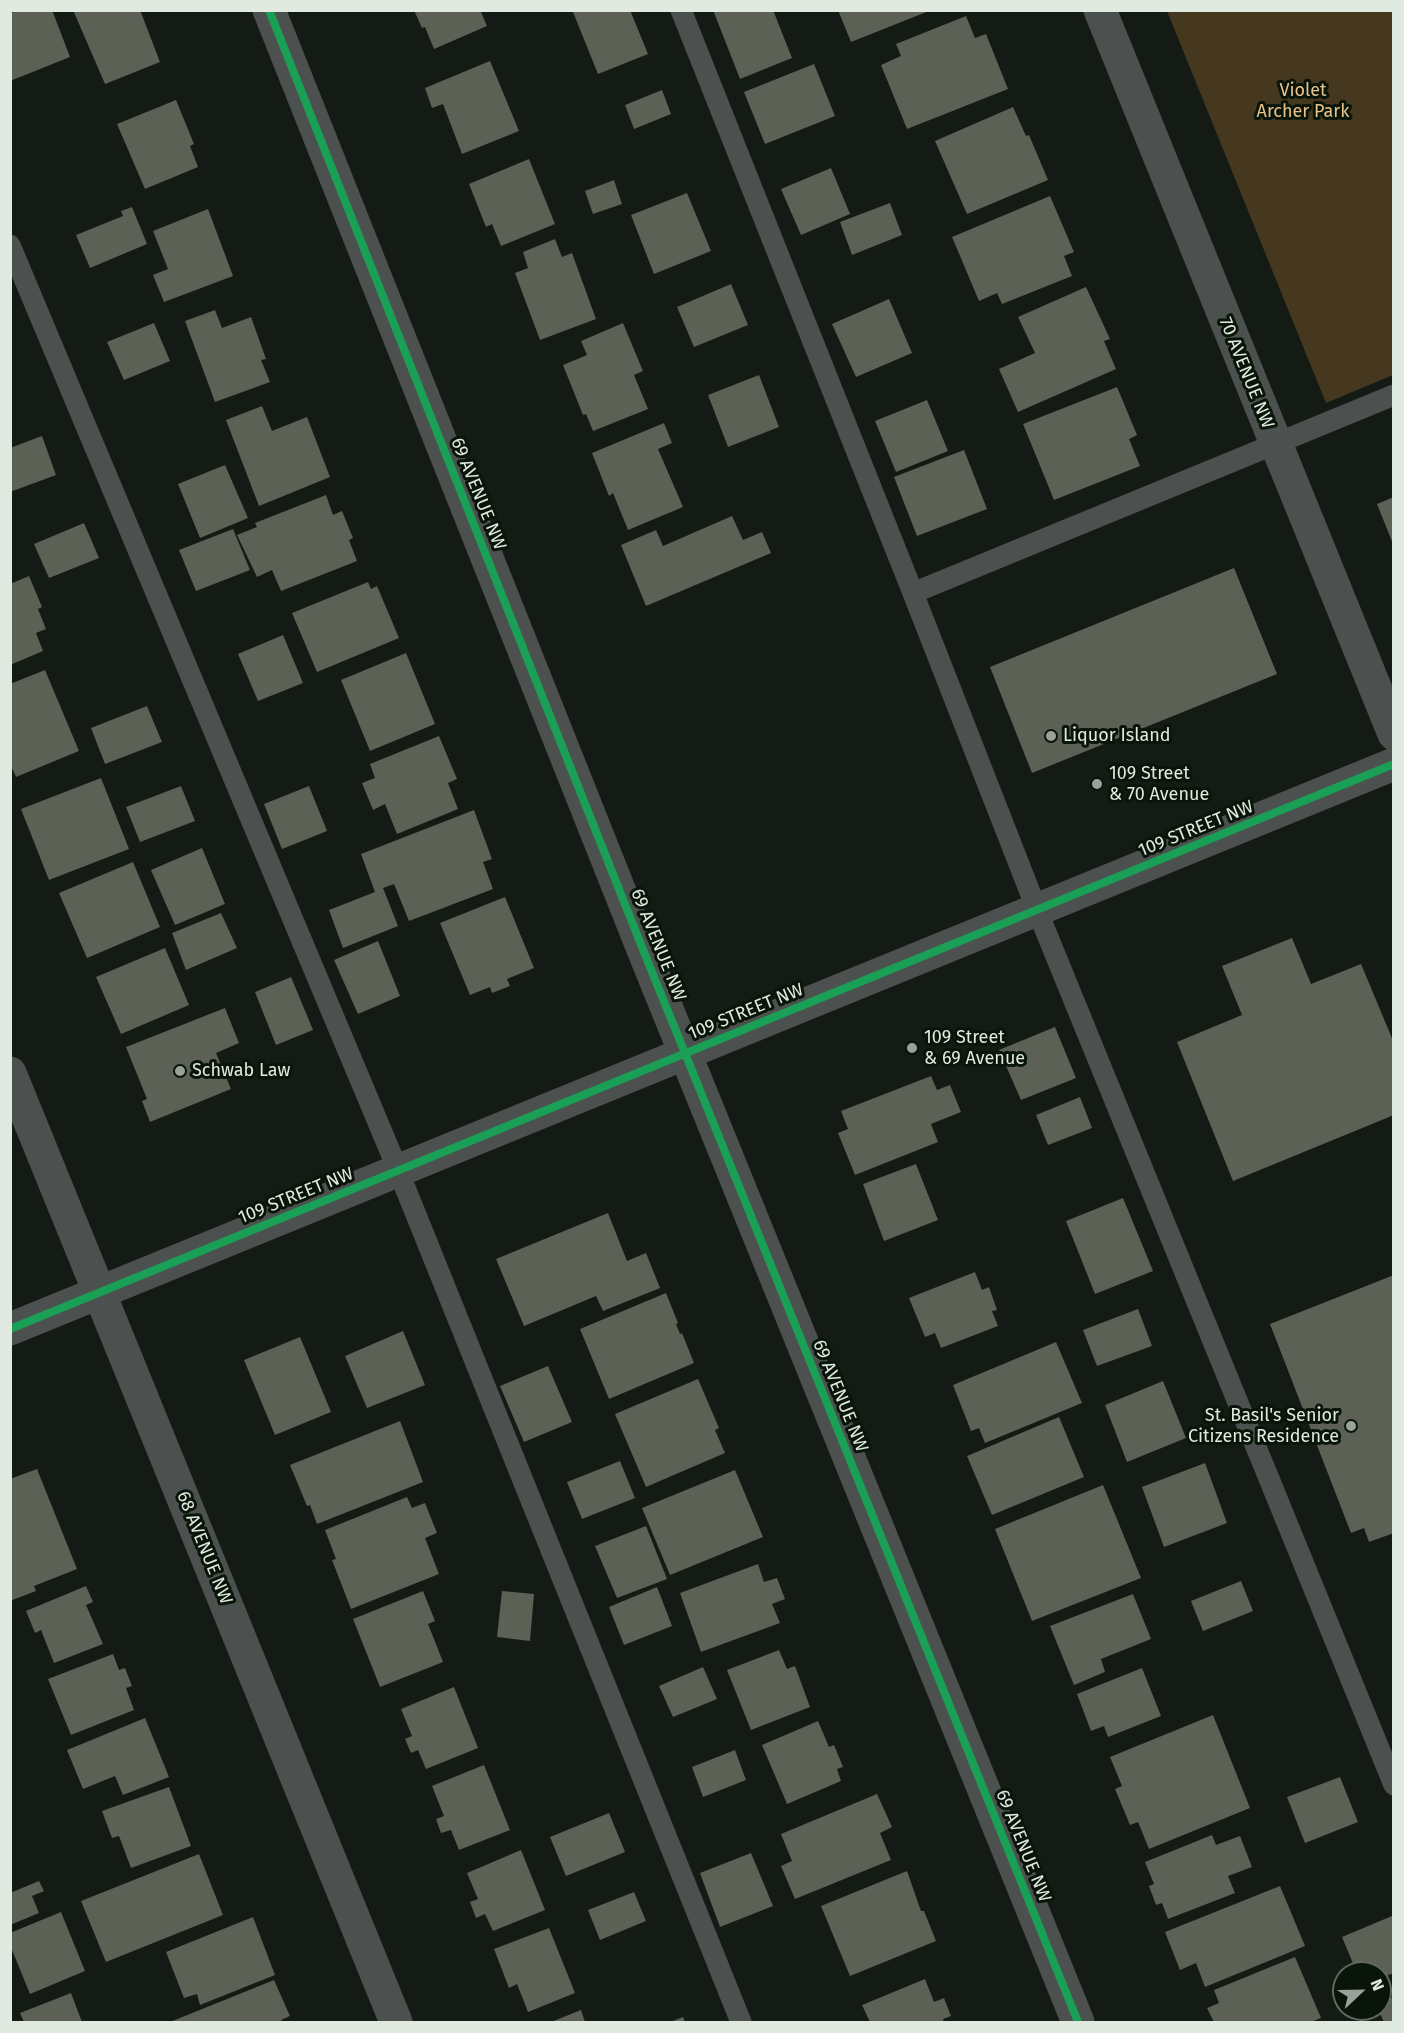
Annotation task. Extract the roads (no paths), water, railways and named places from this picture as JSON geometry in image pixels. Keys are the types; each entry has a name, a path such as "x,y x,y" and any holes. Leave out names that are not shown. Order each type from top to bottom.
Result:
{"street":[{"name":"69 AVENUE NW","path":"269,10 685,1054 1078,2022"},
{"name":"70 AVENUE NW","path":"1100,10 1394,734"},
{"name":"109 STREET NW","path":"10,1329 1394,764"},
{"name":"68 AVENUE NW","path":"10,1073 396,2022"}],"lane":[{"path":"681,10 1037,910 1394,1785"},
{"path":"10,245 398,1170 741,2022"},
{"path":"913,593 1394,395"}],"place":[{"name":"Liquor Island","path":"1051,736"},
{"name":"109 Street & 70 Avenue","path":"1097,784"},
{"name":"109 Street & 69 Avenue","path":"912,1048"},
{"name":"Schwab Law","path":"180,1071"},
{"name":"St. Basil's Senior Citizens Residence","path":"1351,1426"}],"park label":[{"name":"Violet Archer Park","path":"1303,101"}]}
